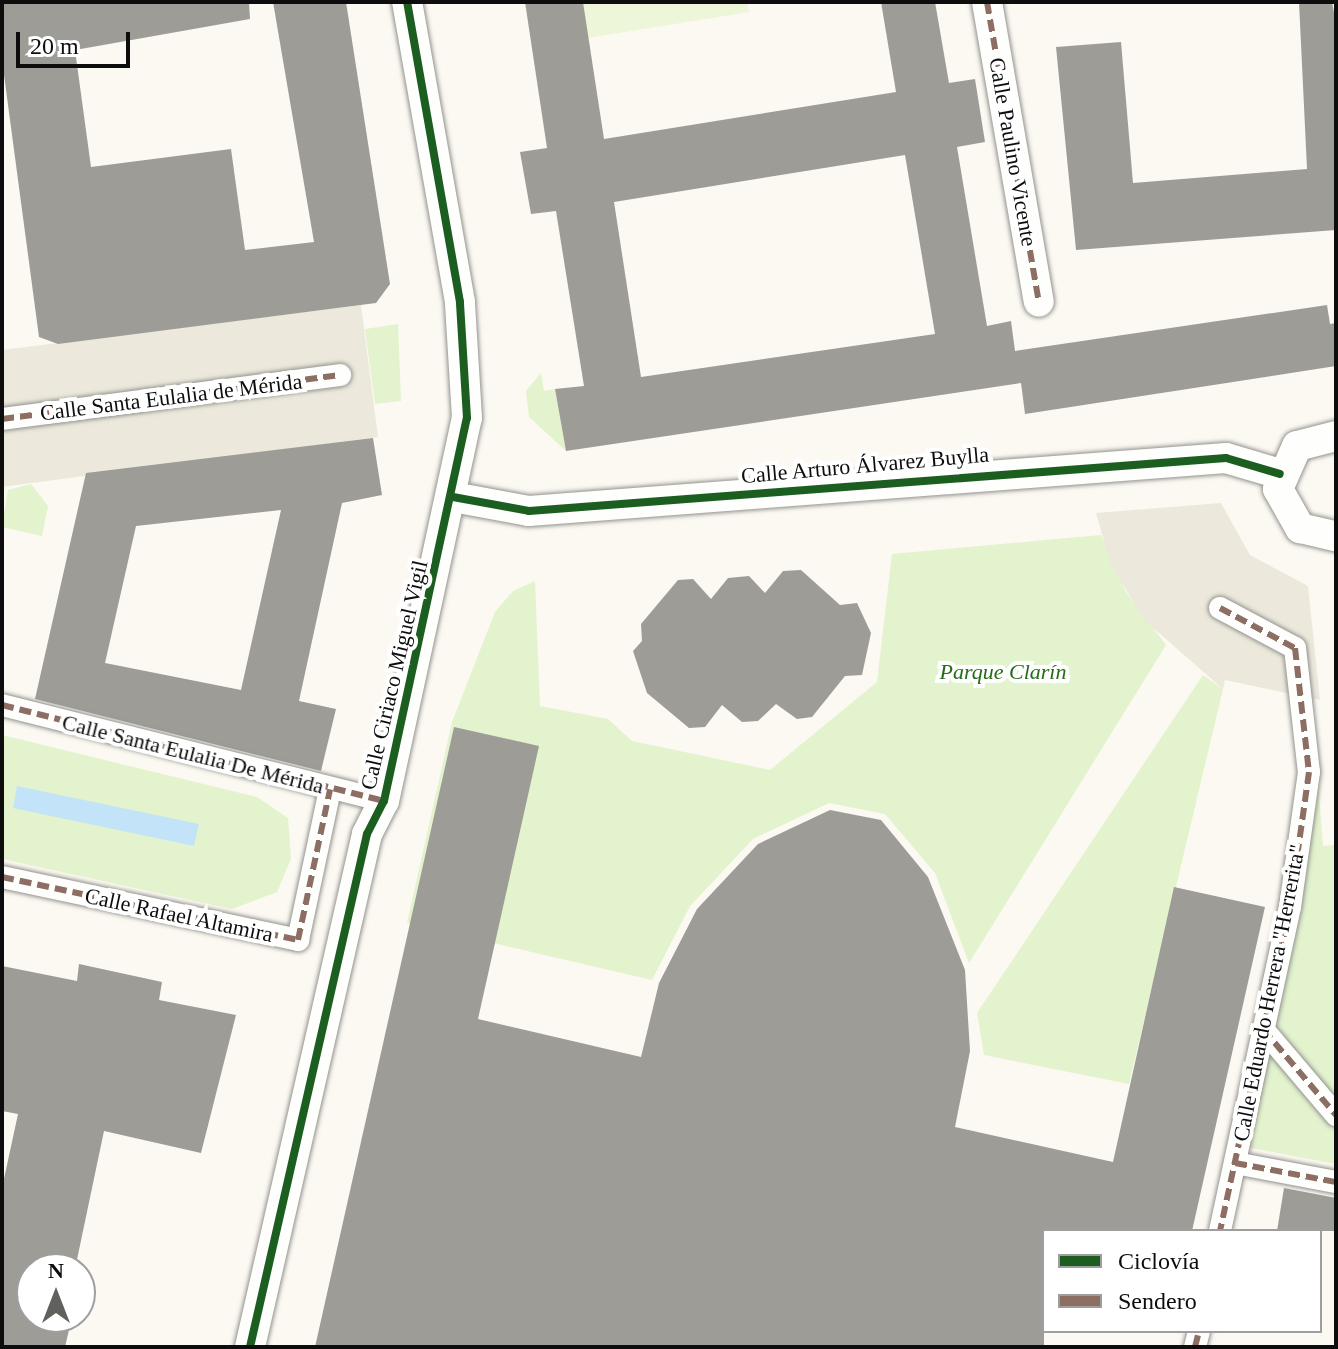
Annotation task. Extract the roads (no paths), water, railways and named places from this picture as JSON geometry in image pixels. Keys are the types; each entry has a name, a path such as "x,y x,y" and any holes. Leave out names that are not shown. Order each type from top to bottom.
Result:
{"street":[{"name":"Calle Ciriaco Miguel Vigil","path":"250,1347 367,834 384,801 453,497 467,418 461,317 407,2"},
{"name":"Calle Paulino Vicente","path":"987,2 1039,302"},
{"name":"Calle Santa Eulalia de Mérida","path":"2,419 340,375"},
{"path":"1336,436 1297,446 1280,474 1289,517 1314,535 1336,536"},
{"name":"Calle Arturo Álvarez Buylla","path":"453,497 529,511 1226,458 1280,474"},
{"name":"Calle Eduardo Herrera \"Herrerita\"","path":"1220,608 1295,648 1306,700 1309,772 1263,1029 1220,1229"},
{"name":"Calle Santa Eulalia De Mérida","path":"2,705 384,801"},
{"name":"Calle Rafael Altamira","path":"2,877 298,940 330,789"},
{"path":"1263,1029 1336,1115"},
{"path":"1235,1163 1336,1182"}],"water":[{"path":"17,786 199,824 194,846 13,808"}],"park label":[{"name":"Parque Clarín","path":"1003,672"}]}
